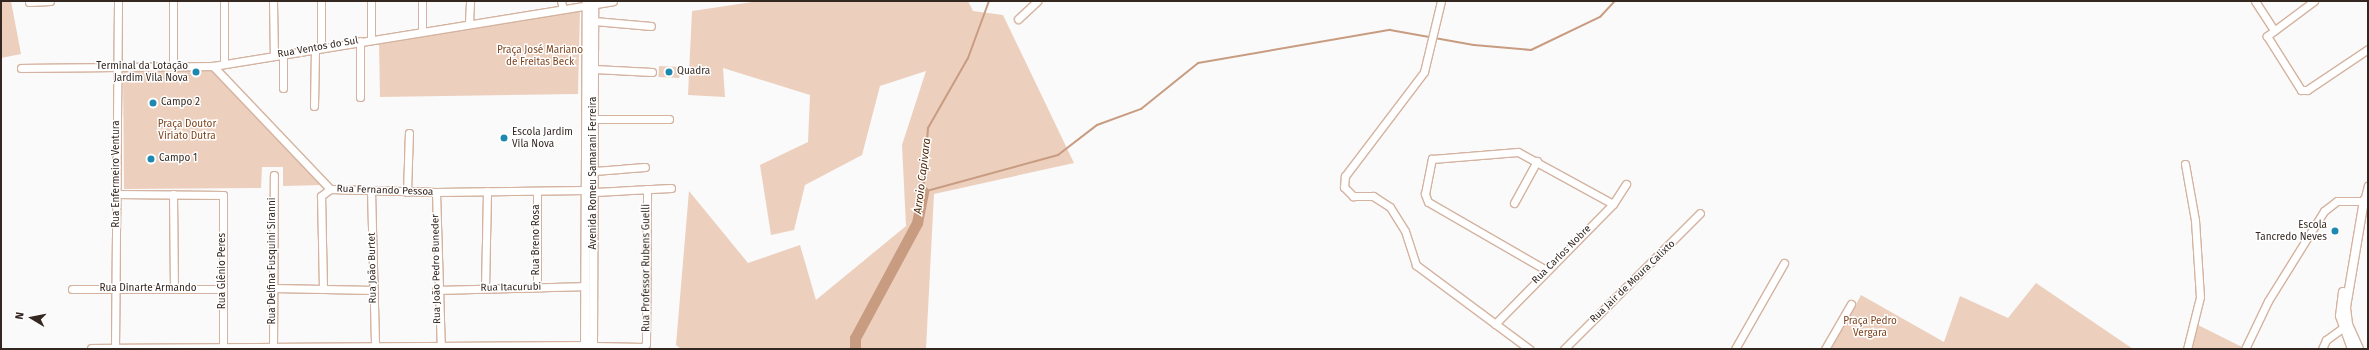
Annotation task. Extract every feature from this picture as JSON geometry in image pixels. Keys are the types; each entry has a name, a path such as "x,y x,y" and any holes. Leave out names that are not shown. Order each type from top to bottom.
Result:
{"street":[{"path":"29,2 50,1"},
{"name":"Rua Enfermeiro Ventura","path":"115,348 118,1"},
{"path":"173,1 173,65"},
{"path":"224,1 224,64"},
{"path":"273,1 274,56"},
{"path":"314,106 321,1"},
{"path":"371,1 371,39"},
{"path":"422,1 422,31"},
{"path":"469,22 470,1"},
{"path":"561,1 563,9"},
{"name":"Rua Ventos do Sul","path":"21,68 173,65 214,66 469,22 612,1"},
{"path":"1018,19 1037,1"},
{"path":"1441,1 1424,72 1344,179 1344,187 1353,196 1373,196 1390,207 1421,270 1529,349"},
{"path":"2255,1 2273,29"},
{"path":"2314,1 2273,29 2268,39 2303,91 2368,49"},
{"name":"Avenida Romeu Samarani Ferreira","path":"589,346 585,286 594,192 594,171 590,136 594,119 594,69 591,58 594,21 591,3"},
{"name":"Avenida Romeu Samarani Ferreira","path":"589,346 590,242 586,190 590,136 591,3"},
{"path":"594,21 651,26"},
{"path":"360,41 360,97"},
{"path":"283,88 284,54"},
{"name":"Rua Fernando Pessoa","path":"214,66 330,189 407,192 537,192 586,190"},
{"path":"594,69 652,72"},
{"path":"594,119 669,119"},
{"path":"407,192 409,133"},
{"path":"1546,270 1428,202 1425,194 1430,161 1518,152 1537,161 1613,204"},
{"path":"1514,203 1537,161"},
{"path":"2185,164 2194,220 2200,297 2187,349"},
{"path":"594,171 645,167"},
{"name":"Rua Delfina Fusquini Siranni","path":"273,348 274,175"},
{"name":"Rua Carlos Nobre","path":"1495,324 1546,270 1613,204 1626,184"},
{"path":"2352,349 2345,326 2348,284 2368,186"},
{"path":"594,192 671,188"},
{"path":"323,289 322,196 330,189"},
{"name":"Rua Professor Rubens Guelli","path":"589,346 645,346 647,189"},
{"name":"Rua João Burtet","path":"372,190 375,348"},
{"path":"485,288 487,191"},
{"name":"Rua João Pedro Buneder","path":"436,192 436,290 440,347"},
{"name":"Rua Breno Rosa","path":"536,287 537,192"},
{"path":"116,194 173,194 174,289"},
{"name":"Rua Glênio Peres","path":"173,194 223,194 223,348"},
{"path":"2245,349 2268,301 2324,211 2337,201 2364,201"},
{"name":"Rua Jair de Moura Calixto","path":"1564,349 1700,214"},
{"path":"1735,349 1784,263"},
{"name":"Rua Itacurubi","path":"436,290 585,286"},
{"path":"273,288 374,290"},
{"name":"Rua Dinarte Armando","path":"72,289 223,289"},
{"path":"1825,349 1851,304"},
{"path":"2322,349 2326,340 2345,326"},
{"path":"2345,326 2359,349"},
{"path":"92,349 589,346"}],"green space":[{"path":"1,1 11,1 21,54 1,58"},
{"path":"759,1 968,1 973,11 1003,15 1074,163 934,194 926,349 681,349 676,345 689,191 748,263 800,245 816,300 906,226 902,145 926,71 880,86 862,155 805,185 794,230 771,235 760,165 808,142 810,95 723,68 725,97 688,95 692,11"},
{"name":"Praça José Mariano de Freitas Beck","path":"580,11 578,94 380,97 379,43"},
{"name":"Quadra","path":"659,66 680,67 679,78 658,77"},
{"name":"Praça Doutor Viriato Dutra","path":"123,71 212,71 324,185 283,186 283,167 262,167 261,188 124,189"},
{"name":"Praça Pedro Vergara","path":"2036,283 2133,349 1831,349 1861,295 1944,342 1960,296 2008,318"},
{"path":"2198,325 2242,347 2241,349 2191,349"}],"waterway":[{"path":"989,1 968,58 928,128 923,192 1058,155 1097,125 1141,109 1198,63 1390,30 1474,45 1531,50 1600,17 1615,1"},
{"name":"Arroio Capivara","path":"855,349 855,338 917,223 923,192"}],"place":[{"name":"Terminal da Lotação Jardim Vila Nova","path":"196,72"},
{"name":"Quadra","path":"669,72"},
{"name":"Campo 2","path":"153,103"},
{"name":"Escola Jardim Vila Nova","path":"504,138"},
{"name":"Campo 1","path":"151,159"},
{"name":"Escola Tancredo Neves","path":"2335,231"}]}
